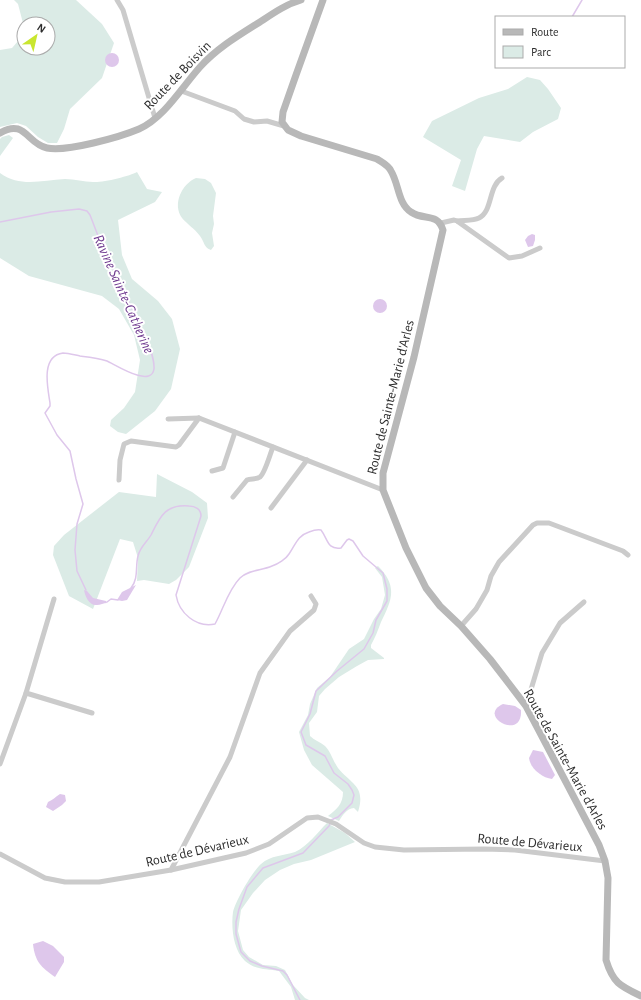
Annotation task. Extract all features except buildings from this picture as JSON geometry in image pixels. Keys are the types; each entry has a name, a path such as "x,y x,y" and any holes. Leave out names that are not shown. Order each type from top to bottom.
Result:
{"main road":[{"path":"323,0 283,112 282,122 284,126 288,130 301,136 377,159 386,164 394,176 404,206 410,212 433,218 441,223"},
{"name":"Route de Boisvin","path":"0,133 9,129 18,129 25,132 38,145 46,148 58,149 114,138 138,129 155,118 204,62 223,46 296,1"},
{"name":"Route de Sainte-Marie d'Arles","path":"441,223 444,230 414,357 383,473 383,490 406,548 426,588 440,606 461,626 490,659 526,706 599,845 605,861 608,878 606,960 614,980 624,988 641,996"}],"street":[{"path":"117,0 123,10 155,118"},
{"path":"181,89 184,92 235,111 244,119 254,122 267,121 284,126"},
{"path":"441,223 454,220 478,219 481,217 486,210 496,184 502,178"},
{"path":"457,221 509,258 522,256 540,248"},
{"path":"168,419 199,418 383,490"},
{"path":"119,480 120,460 124,444 134,441 176,447 179,446 199,418"},
{"path":"212,471 223,468 235,432"},
{"path":"233,497 247,480 250,478 256,479 261,476 273,447"},
{"path":"271,508 307,460"},
{"path":"461,626 476,609 487,590 491,576 499,562 533,525 537,523 549,523 623,550 628,555"},
{"path":"171,870 230,757 260,673 290,631 314,610 316,604 311,596"},
{"path":"0,764 26,693 54,599"},
{"path":"526,706 542,653 560,623 584,602"},
{"path":"26,693 92,713"},
{"name":"Route de Dévarieux","path":"0,854 38,876 65,882 99,882 171,870 246,853 269,844 307,818 318,817 336,824 364,843 375,847 404,850 515,850 605,861"}],"green space":[{"path":"14,0 76,0 102,24 114,43 102,78 70,109 64,129 57,143 48,143 38,137 26,126 17,123 0,127 0,50 12,48 16,43 16,56 56,56 56,16 21,16 18,4"},
{"path":"527,77 540,80 548,89 561,108 558,119 533,132 520,142 484,136 477,149 465,191 452,186 461,160 423,137 432,121 479,98 508,89"},
{"path":"9,135 13,138 0,156 0,139"},
{"path":"137,172 147,189 162,192 155,202 118,220 122,255 132,279 158,301 172,319 180,349 171,389 155,411 126,434 118,432 110,426 111,420 124,408 135,392 140,360 134,335 119,309 102,296 29,276 0,258 0,173 8,178 24,182 72,179 97,182 116,179"},
{"path":"196,178 205,179 211,183 216,193 212,233 214,246 211,250 207,248 196,231 182,218 179,213 178,201 180,195 186,185"},
{"path":"157,474 192,492 207,503 208,518 189,567 176,580 169,584 144,580 137,581 138,558 133,542 120,539 93,609 69,596 53,555 54,546 64,535 119,492 156,497"},
{"path":"378,566 388,580 391,587 391,593 388,607 371,648 384,659 368,660 339,677 319,696 317,712 309,723 310,736 325,746 338,768 359,791 360,803 358,812 354,808 349,810 339,821 328,816 339,806 342,800 343,792 312,765 304,750 299,732 308,715 310,704 317,688 330,677 349,649 364,639 381,609 385,595 382,577 375,568"},
{"path":"327,823 345,833 355,842 311,860 294,864 280,870 265,880 253,893 241,910 238,931 243,950 249,957 263,965 276,966 285,970 293,985 305,998 309,1000 295,1000 291,987 279,971 261,969 253,966 245,961 241,956 235,945 232,924 233,912 245,886 261,864 273,857 295,852 300,849 308,843"}],"shaded area":[{"path":"109,53 115,53 119,57 119,63 115,67 109,67 105,63 105,57"},
{"path":"532,234 535,235 535,240 533,246 528,247 525,240"},
{"path":"377,299 383,299 387,303 387,309 383,313 377,313 373,309 373,303"},
{"path":"136,585 127,600 117,600 122,592"},
{"path":"84,590 87,591 93,598 106,601 107,603 97,605 92,604 86,598"},
{"path":"503,704 515,706 521,710 520,719 515,724 503,724 497,720 495,714 496,709"},
{"path":"533,750 543,752 555,775 552,779 544,777 534,769 529,758"},
{"path":"60,794 65,795 66,801 62,805 53,811 46,807 48,802"},
{"path":"43,941 53,946 64,957 64,962 55,977 42,967 35,955 33,944"}],"waterway":[{"path":"573,16 582,0"},
{"name":"Ravine Sainte-Catherine","path":"0,222 51,212 79,209 87,211 147,341 153,358 154,369 151,374 147,376 133,374 104,360 65,353 56,355 48,366 47,382 50,406 45,413 57,435 70,451 83,504 77,524 75,550 77,571 86,590"},
{"name":"Ravine Sainte-Catherine","path":"131,588 135,580 137,560 140,550 164,513 174,507 181,506 195,507 200,511 201,516 176,595 178,602 185,613 190,618 201,624 215,624 229,594 240,578 248,573 268,568 282,561 288,556 299,538 314,530 321,530 330,546 336,548 341,548 349,539 353,541 363,556 383,573 387,589 387,601 376,620 373,633 364,649 337,671 316,691 310,714 301,732 306,745 325,756 334,773 348,784 354,795 352,803 338,817 331,820"},
{"name":"Ravine Sainte-Catherine","path":"107,602 111,599 118,600"},
{"name":"Ravine Sainte-Catherine","path":"300,1000 287,975 283,971 262,966 250,961 241,952 236,934 236,922 247,887 263,868 303,853 330,824"}]}
